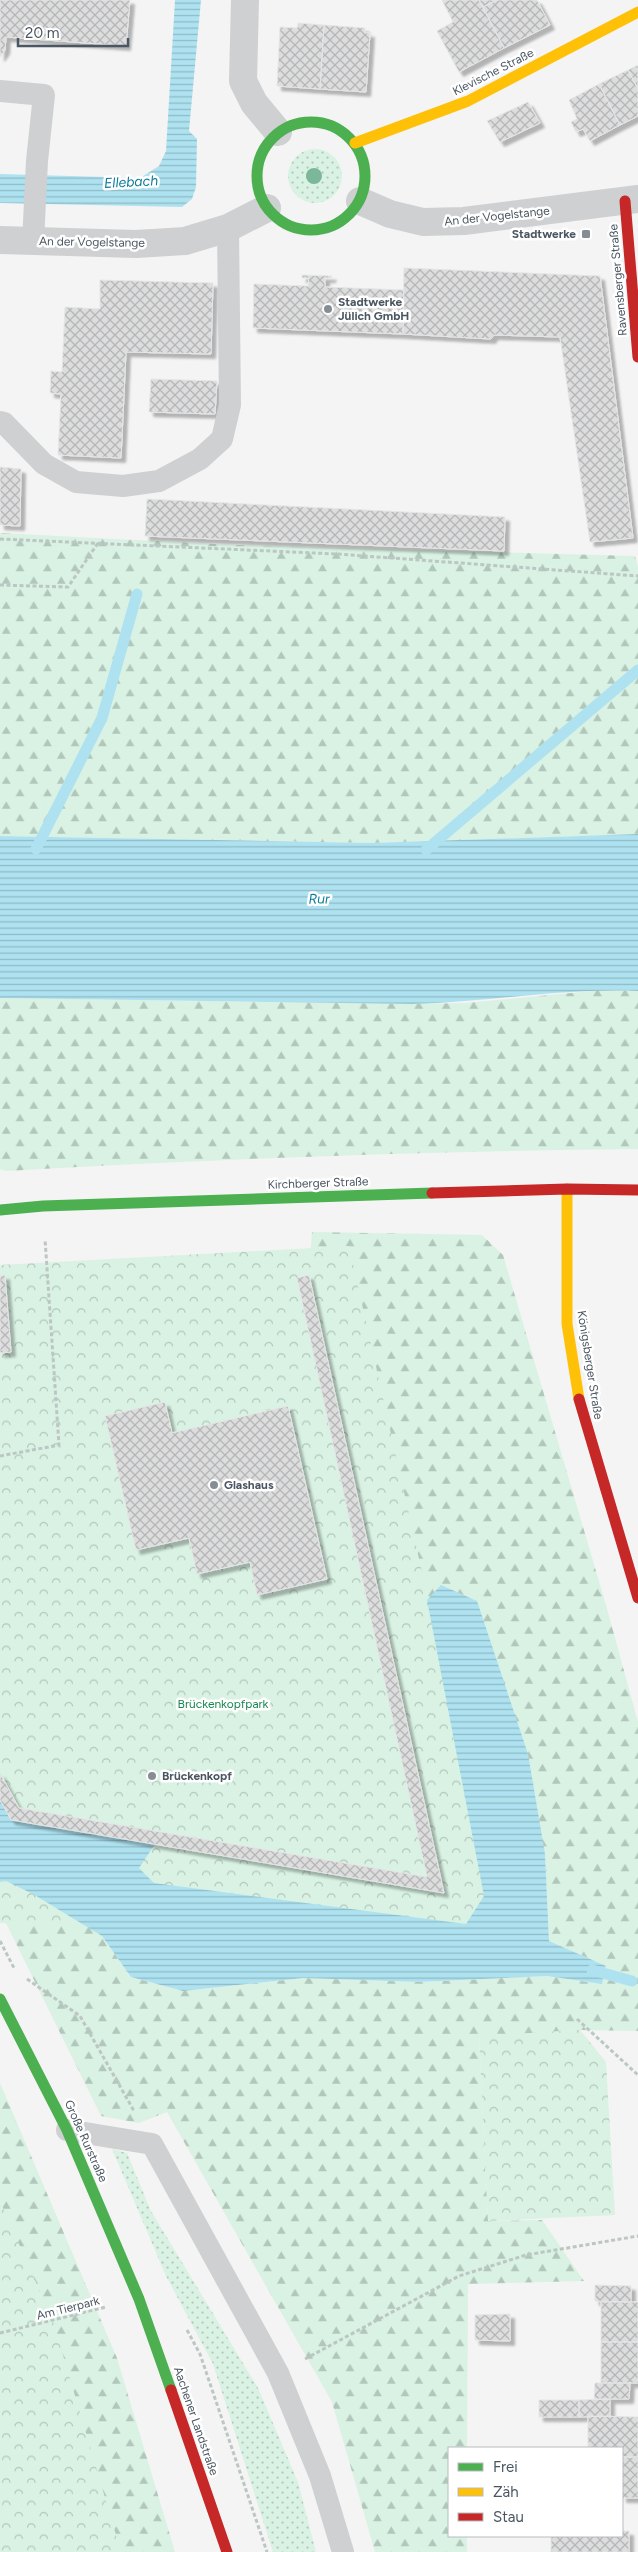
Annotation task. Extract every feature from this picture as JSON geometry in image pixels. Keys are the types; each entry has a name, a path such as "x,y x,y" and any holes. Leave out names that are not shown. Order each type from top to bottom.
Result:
{"street":[{"path":"245,0 243,80 254,103 278,132"},
{"name":"Klevische Straße","path":"355,143 468,102 638,12"},
{"path":"299,122 320,122 340,130 355,143 364,161 366,181 360,201 348,216 331,226 311,230 290,226 267,208 258,190 257,172 264,149 278,132 299,122"},
{"name":"An der Vogelstange","path":"360,201 390,214 422,222 464,221 632,200"},
{"name":"Ravensberger Straße","path":"632,200 638,357"},
{"name":"An der Vogelstange","path":"0,240 136,244 185,241 228,228 267,208"},
{"name":"Kirchberger Straße","path":"0,1210 43,1206 567,1189 638,1190"},
{"name":"Königsberger Straße","path":"567,1189 567,1324 581,1412 638,1598"},
{"name":"Große Rurstraße","path":"0,1999 67,2130 139,2299"},
{"name":"Aachener Landstraße","path":"139,2299 227,2552"}],"lane":[{"path":"0,91 44,94 36,160 36,205 33,242"},
{"path":"0,422 4,423 44,464 76,482 123,486 159,481 200,459 222,439 230,405 228,228"},
{"path":"67,2130 152,2144 278,2373 320,2476 343,2552"}],"path":[{"path":"0,539 337,554 638,576"},
{"path":"0,585 68,588 98,543"},
{"path":"0,1456 59,1445 43,1206"},
{"path":"21,1975 80,2016 152,2144"},
{"path":"577,2019 638,2075"},
{"path":"278,2373 459,2276 526,2255 638,2236"},
{"name":"Am Tierpark","path":"0,2333 139,2299"}],"green space":[{"path":"315,149 334,157 342,176 334,195 315,203 296,195 288,176 296,157"},
{"path":"0,533 233,545 635,556 638,567 638,834 371,843 0,836"},
{"path":"602,990 638,991 638,1149 401,1154 243,1159 6,1171 0,1169 0,998 413,1004 465,1003"},
{"path":"312,1232 482,1235 503,1255 606,1605 638,1722 638,2031 580,2030 479,2037 488,2221 542,2220 584,2281 468,2284 467,2447 448,2447 448,2537 467,2537 467,2552 375,2552 332,2402 167,2112 139,2123 101,2116 0,1911 33,1894 102,1936 131,1977 183,1991 303,1978 419,1982 547,1976 602,1984 606,1966 549,1941 545,1854 427,1600 309,1275"},
{"name":"Brückenkopfpark","path":"349,1246 504,1939 0,1923 0,1265"},
{"path":"580,2030 606,2062 615,2215 488,2221 479,2036"},
{"path":"0,2083 117,2358 175,2552 0,2552"},
{"path":"112,2149 127,2153 151,2211 258,2388 298,2482 316,2552 273,2552 213,2364 166,2276"},
{"path":"0,2201 53,2321 121,2552 0,2552"}],"water":[{"name":"Ellebach","path":"175,0 201,0 189,131 197,139 196,187 192,199 182,207 0,203 0,174 140,178 159,166 166,151"},
{"name":"Rur","path":"638,834 638,991 582,991 413,1004 0,998 0,836 371,843"},
{"path":"441,1585 477,1601 528,1754 545,1854 549,1941 606,1966 602,1984 547,1976 419,1982 303,1978 183,1991 131,1977 102,1936 33,1894 6,1881 0,1882 0,1800 11,1820 155,1844 139,1868 154,1883 466,1924 484,1896 427,1600"}],"building":[{"path":"0,0 130,0 126,46 6,37 5,50 0,57"},
{"path":"442,0 479,0 504,48 459,72 437,31 453,22"},
{"path":"479,0 497,0 483,7"},
{"path":"497,0 537,0 550,25 504,48 483,7"},
{"path":"298,23 324,25 320,89 277,86 280,27 297,28"},
{"path":"324,25 365,28 365,33 370,33 366,92 320,89"},
{"path":"638,65 638,89 628,70"},
{"path":"628,70 638,89 638,116 620,125 599,84"},
{"path":"599,84 620,125 590,141 583,129 576,132 571,122 577,119 569,100"},
{"path":"528,102 540,123 500,142 487,121"},
{"path":"404,268 600,276 633,538 590,542 560,337 494,335 491,339 403,334"},
{"name":"Stadtwerke Jülich GmbH","path":"302,275 332,276 331,278 325,278 325,287 404,290 403,334 253,328 254,284 308,286 309,278 302,278"},
{"path":"100,280 213,283 211,354 126,352 121,458 58,455 61,394 50,393 51,371 62,372 65,307 100,309"},
{"path":"151,379 217,381 215,414 149,412"},
{"path":"0,467 21,469 20,526 0,525"},
{"path":"147,499 505,517 504,551 145,536"},
{"path":"5,1275 11,1352 0,1353 0,1276"},
{"path":"309,1275 444,1893 11,1820 0,1800 0,1773 19,1808 427,1877 297,1278"},
{"name":"Glashaus","path":"165,1402 172,1433 288,1406 327,1579 257,1595 250,1562 197,1574 189,1538 136,1550 105,1416"},
{"path":"595,2285 631,2286 631,2302 595,2301"},
{"path":"601,2302 638,2302 638,2342 601,2342"},
{"path":"510,2314 510,2341 475,2340 475,2315"},
{"path":"601,2342 638,2342 638,2383 601,2383"},
{"path":"595,2383 630,2383 629,2399 594,2399"},
{"path":"610,2399 610,2416 579,2417 579,2400"},
{"path":"539,2400 579,2400 579,2417 539,2417"},
{"path":"588,2416 638,2417 638,2457 623,2457 623,2447 588,2447"},
{"path":"623,2457 638,2457 638,2498 623,2498"},
{"path":"623,2531 629,2531 629,2552 551,2552 551,2537 623,2537"}],"waterway":[{"path":"36,849 102,718 137,594"},
{"path":"426,850 638,670"},
{"path":"592,1970 632,1981"}],"traffic: fast":[{"path":"311,122 332,126 349,138 361,155 365,176 361,197 349,214 332,226 311,230 290,226 273,214 261,197 257,176 261,155 273,138 290,126 311,122"},
{"path":"0,1210 43,1206 432,1193"},
{"path":"0,1999 67,2130 139,2299 171,2390"}],"traffic: slow":[{"path":"355,143 468,101 638,12"},
{"path":"567,1189 567,1324 579,1399"}],"traffic: jam":[{"path":"625,201 638,357"},
{"path":"432,1193 567,1189 638,1190"},
{"path":"579,1399 638,1598"},
{"path":"171,2390 227,2552"}],"place":[{"name":"Stadtwerke","path":"586,234"},
{"name":"Stadtwerke Jülich GmbH","path":"328,309"},
{"name":"Glashaus","path":"214,1485"},
{"name":"Brückenkopf","path":"152,1776"}]}
